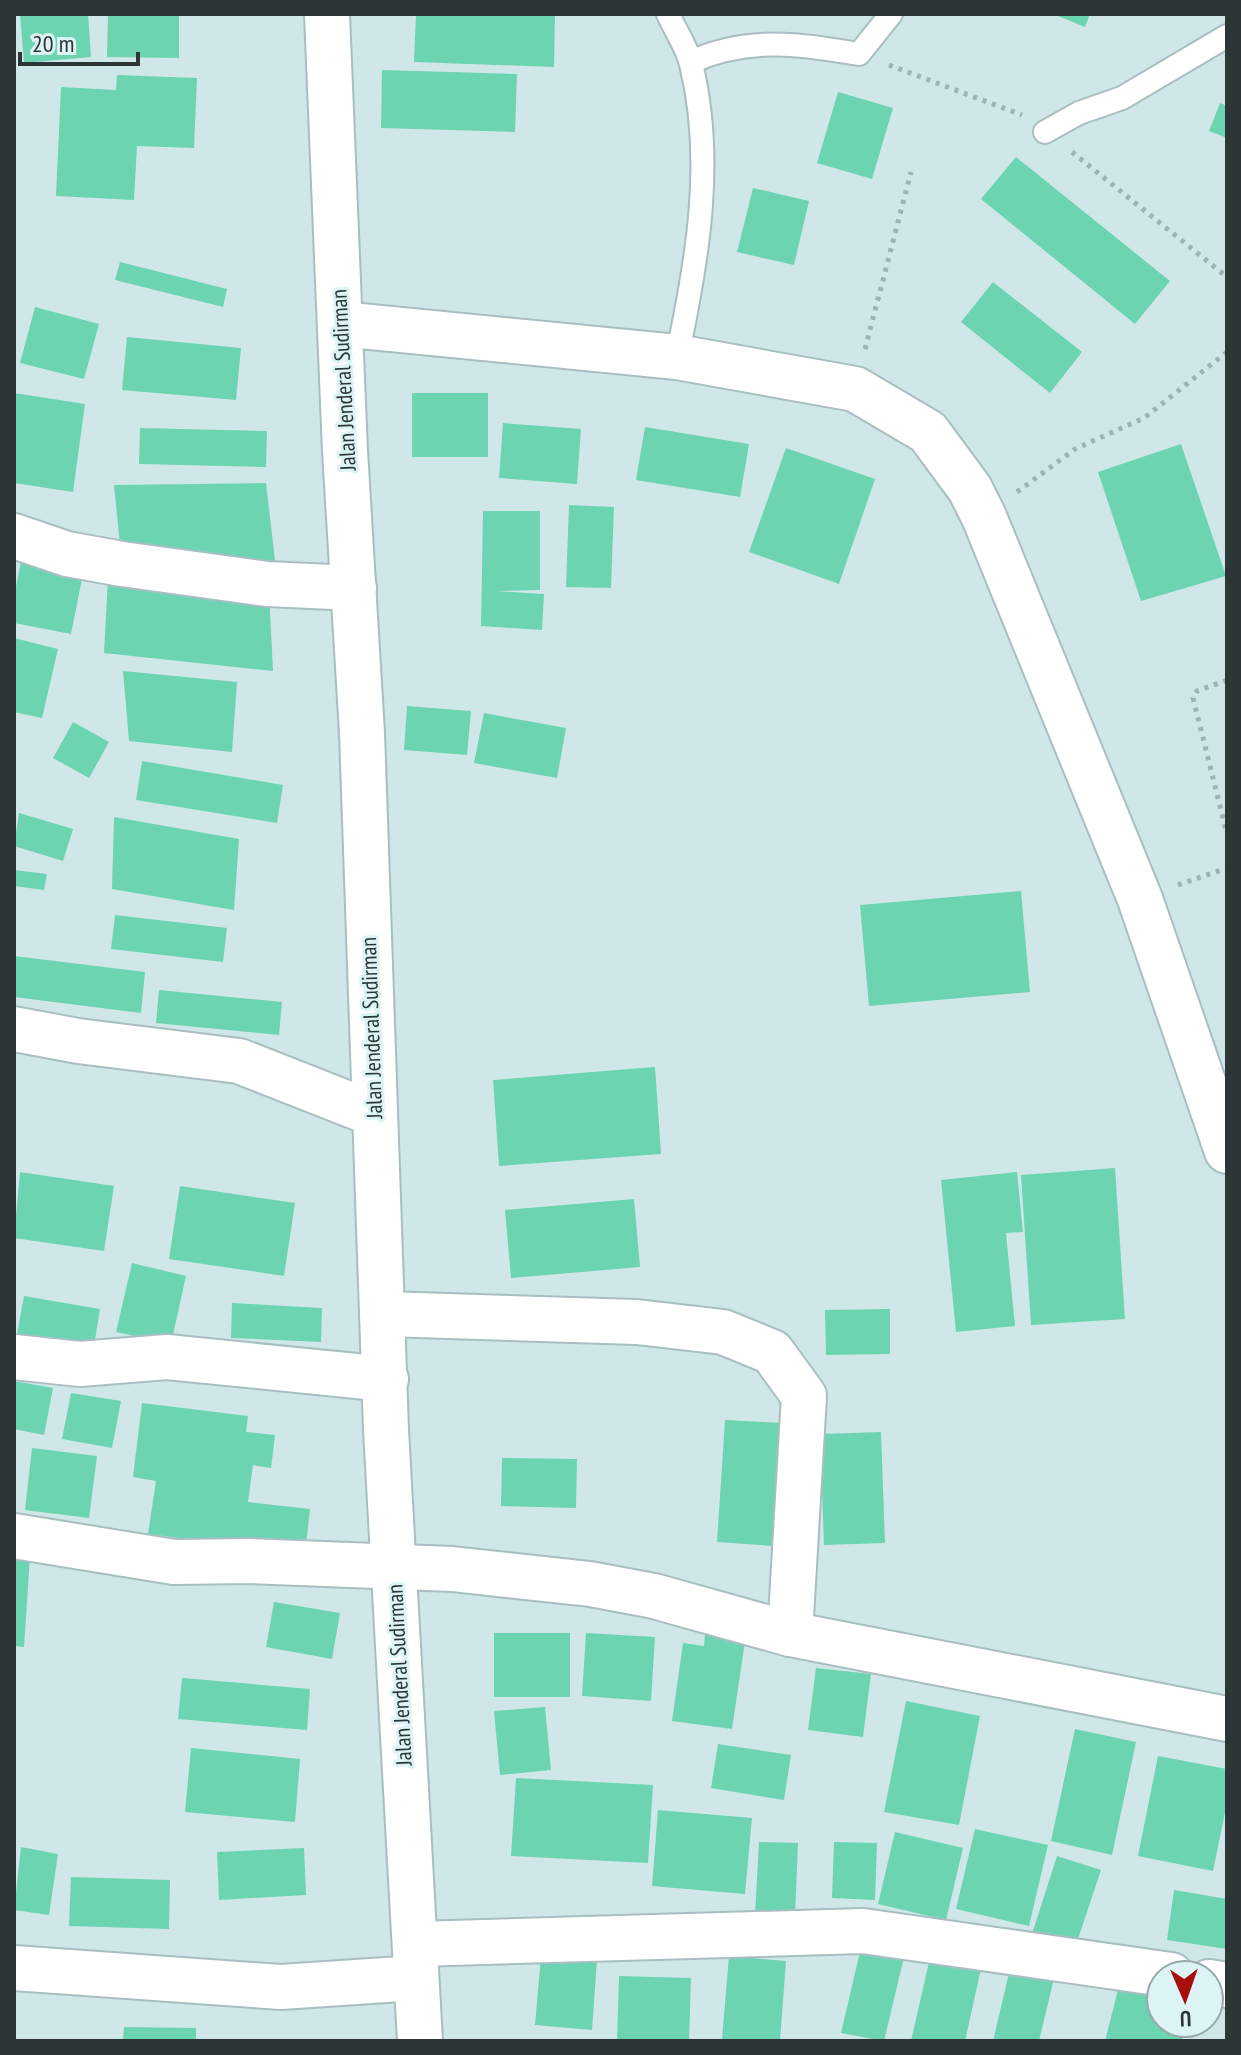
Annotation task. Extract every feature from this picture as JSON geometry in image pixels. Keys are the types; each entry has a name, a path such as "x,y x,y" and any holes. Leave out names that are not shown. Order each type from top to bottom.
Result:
{"main road":[{"name":"Jalan Jenderal Sudirman","path":"327,14 385,1314 393,1568 420,2041"},
{"path":"340,324 677,357 855,389 928,432 970,489 984,517 1140,899 1227,1151"},
{"path":"14,536 67,554 122,564 267,584 354,588"},
{"path":"14,1029 78,1041 239,1061 374,1114"},
{"path":"385,1314 637,1322 723,1332 772,1352 804,1396 790,1634"},
{"path":"14,1357 80,1364 167,1357 386,1379"},
{"path":"14,1536 174,1562 250,1561 452,1569 590,1584 654,1596 790,1634 1227,1719"},
{"path":"14,1968 281,1987 416,1961 863,1931 1145,1971"}],"lane":[{"path":"668,14 691,62 703,157 697,260 677,357"},
{"path":"691,62 717,50 788,42 859,54 891,14"},
{"path":"1045,132 1079,113 1122,98 1227,36"}],"path":[{"path":"855,389 911,172"},
{"path":"984,517 1075,449 1144,418 1227,352"},
{"path":"1227,680 1197,691 1193,698 1227,834"},
{"path":"1140,899 1227,868"}],"building":[{"path":"20,14 88,14 91,57 24,63"},
{"path":"108,14 179,14 179,58 107,57"},
{"path":"416,14 555,14 554,67 414,62"},
{"path":"1053,14 1090,14 1085,27"},
{"path":"382,70 517,74 515,132 381,128"},
{"path":"117,75 197,78 194,148 137,146 134,200 56,196 61,87 116,90"},
{"path":"838,92 893,108 872,179 817,163"},
{"path":"1220,103 1227,106 1227,138 1209,131"},
{"path":"1016,157 1170,281 1135,324 981,199"},
{"path":"753,188 809,201 794,265 737,252"},
{"path":"120,262 227,289 223,307 115,280"},
{"path":"993,282 1082,352 1050,393 961,322"},
{"path":"35,307 99,324 84,379 20,363"},
{"path":"127,337 241,348 236,400 122,390"},
{"path":"14,393 85,404 73,492 14,483"},
{"path":"412,393 488,393 488,457 412,457"},
{"path":"503,423 581,429 577,484 499,478"},
{"path":"645,427 749,444 740,497 636,480"},
{"path":"140,428 267,431 266,467 139,464"},
{"path":"1181,444 1226,576 1141,601 1098,472"},
{"path":"786,448 875,479 839,584 749,552"},
{"path":"266,483 276,569 121,555 114,485"},
{"path":"569,505 614,507 611,588 566,587"},
{"path":"483,511 540,511 540,590 495,591 544,594 542,630 481,626"},
{"path":"22,557 84,569 71,634 14,623 14,596"},
{"path":"108,578 269,592 273,671 104,653"},
{"path":"14,638 58,649 42,718 14,712"},
{"path":"123,671 237,682 232,752 129,741"},
{"path":"407,706 471,711 467,755 404,750"},
{"path":"484,713 566,728 557,778 474,763"},
{"path":"73,722 109,742 89,778 53,758"},
{"path":"142,761 283,785 277,823 136,800"},
{"path":"19,813 73,829 63,861 14,846"},
{"path":"114,817 239,839 234,910 112,889"},
{"path":"14,870 47,874 44,890 14,886"},
{"path":"1021,891 1030,992 869,1006 860,905"},
{"path":"115,915 227,928 223,962 111,949"},
{"path":"14,956 145,972 141,1013 14,997"},
{"path":"159,990 282,1002 279,1035 156,1023"},
{"path":"655,1067 661,1154 499,1166 493,1080"},
{"path":"1115,1168 1125,1319 1031,1325 1021,1175"},
{"path":"20,1172 114,1186 104,1251 14,1238"},
{"path":"1017,1172 1023,1232 1006,1233 1015,1326 956,1332 941,1180"},
{"path":"180,1186 295,1203 284,1276 169,1259"},
{"path":"634,1199 640,1267 511,1278 505,1210"},
{"path":"132,1263 186,1276 171,1344 116,1332"},
{"path":"24,1296 100,1309 94,1346 17,1334"},
{"path":"232,1303 322,1308 321,1342 231,1338"},
{"path":"890,1309 890,1354 826,1355 825,1310"},
{"path":"14,1381 53,1388 44,1435 14,1429"},
{"path":"71,1393 121,1401 112,1448 62,1439"},
{"path":"142,1403 248,1416 246,1432 275,1435 271,1468 253,1465 248,1502 310,1509 305,1554 148,1534 156,1481 133,1477"},
{"path":"725,1420 783,1423 774,1546 717,1542"},
{"path":"881,1432 885,1543 824,1545 820,1434"},
{"path":"32,1448 97,1456 89,1518 25,1510"},
{"path":"502,1458 577,1459 576,1508 501,1506"},
{"path":"14,1555 30,1556 24,1647 14,1646"},
{"path":"274,1602 340,1613 332,1659 266,1647"},
{"path":"706,1623 747,1628 732,1729 672,1721 683,1643 704,1646"},
{"path":"494,1633 570,1633 570,1697 494,1697"},
{"path":"586,1633 655,1637 651,1701 582,1696"},
{"path":"816,1668 871,1674 863,1737 808,1730"},
{"path":"182,1678 310,1689 307,1730 178,1719"},
{"path":"906,1701 980,1716 959,1825 884,1812"},
{"path":"545,1707 551,1770 500,1775 494,1711"},
{"path":"1075,1729 1136,1742 1112,1855 1051,1841"},
{"path":"718,1744 791,1755 784,1800 711,1788"},
{"path":"191,1748 300,1759 295,1822 185,1812"},
{"path":"1158,1756 1227,1769 1227,1803 1213,1871 1138,1856"},
{"path":"516,1778 653,1785 648,1863 511,1856"},
{"path":"658,1810 752,1818 745,1894 652,1886"},
{"path":"975,1829 1048,1845 1029,1926 956,1909"},
{"path":"895,1832 963,1848 946,1920 878,1904"},
{"path":"759,1842 798,1843 795,1917 755,1915"},
{"path":"834,1842 877,1843 875,1900 832,1898"},
{"path":"21,1847 58,1854 49,1915 14,1910"},
{"path":"304,1848 306,1895 219,1900 217,1852"},
{"path":"1057,1856 1101,1870 1074,1951 1031,1937"},
{"path":"71,1877 170,1880 169,1929 69,1926"},
{"path":"1174,1890 1227,1899 1227,1949 1167,1940"},
{"path":"862,1943 905,1953 884,2041 841,2033"},
{"path":"932,1949 983,1960 965,2041 911,2041"},
{"path":"541,1956 597,1960 592,2030 535,2025"},
{"path":"729,1956 786,1961 780,2041 722,2039"},
{"path":"1013,1956 1057,1966 1039,2041 993,2041"},
{"path":"619,1976 691,1978 689,2041 617,2041"},
{"path":"1121,1978 1145,1985 1145,2039 1183,2039 1182,2041 1105,2041"},
{"path":"124,2027 196,2028 196,2041 123,2041"}]}
